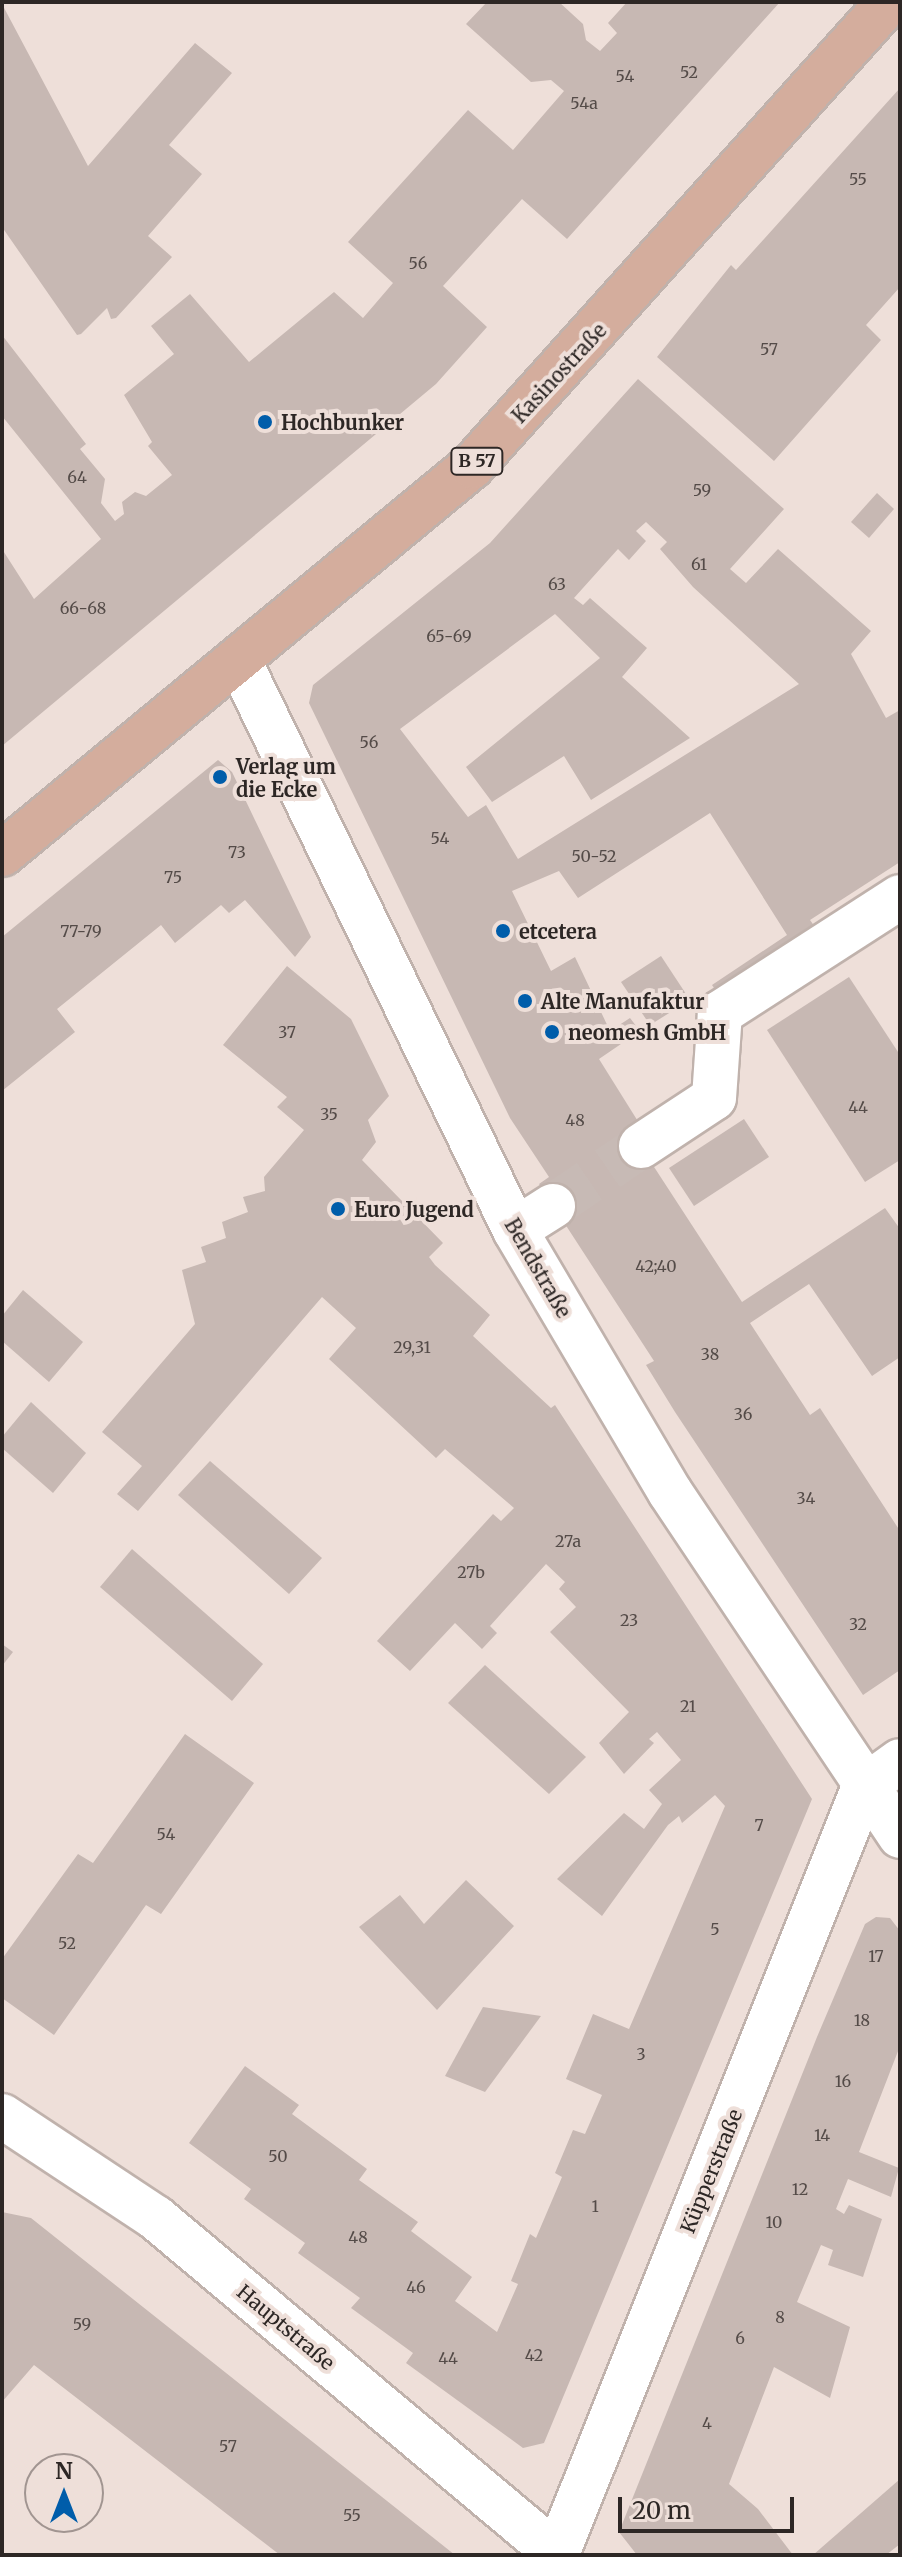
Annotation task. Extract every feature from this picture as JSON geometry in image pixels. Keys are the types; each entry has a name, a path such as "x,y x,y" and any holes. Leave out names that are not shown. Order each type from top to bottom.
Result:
{"main road":[{"name":"Kasinostraße","path":"2,854 240,663 472,466 889,2"}],"street":[{"name":"Bendstraße","path":"240,663 515,1230 670,1492 864,1787 900,1836"},
{"path":"641,1146 714,1098 720,1013 900,897"},
{"path":"515,1230 553,1206"},
{"path":"864,1787 900,1761"},
{"name":"Küpperstraße","path":"558,2554 864,1787"},
{"name":"Hauptstraße","path":"2,2116 156,2218 558,2554"}],"building":[{"path":"487,2 559,2 583,24 586,40 600,51 617,33 608,23 627,2 780,2 567,239 522,199 443,286 487,327 436,384 2,746 2,549 34,599 101,539 2,416 2,335 86,444 80,449 105,479 101,503 115,521 124,514 122,502 135,492 146,496 172,475 148,446 152,442 124,395 174,354 151,326 190,294 249,362 334,292 363,318 393,283 348,242 468,110 513,150 564,91 551,80 531,82 466,24"},
{"path":"2,4 88,166 195,43 232,73 169,145 202,174 148,236 172,257 116,318 111,319 107,308 77,335 2,227"},
{"path":"900,88 900,287 866,325 881,340 774,461 657,357 731,265 736,270"},
{"path":"638,379 784,509 730,569 746,583 778,549 871,631 851,654 886,718 900,710 900,862 810,920 822,937 723,1001 712,985 787,935 710,813 578,898 559,871 512,891 551,971 575,957 610,1031 630,1018 640,1031 599,1059 639,1123 630,1130 742,1302 885,1208 900,1229 900,1357 872,1376 809,1284 750,1323 810,1415 820,1408 900,1531 900,1670 863,1695 675,1412 646,1365 654,1361 539,1184 549,1177 510,1118 309,703 313,685 490,543","holes":["646,522 667,542 660,549 693,587 799,684 518,859 486,805 468,817 400,729 555,614 600,658 466,767 492,802 564,756 591,800 690,738 622,677 647,648 590,598 583,605 574,598 618,549 629,560 646,541 636,531"]},
{"path":"877,493 894,509 869,538 851,522"},
{"path":"218,760 232,772 311,937 295,957 245,900 229,913 221,905 175,943 161,925 57,1009 75,1032 2,1091 2,937"},
{"path":"661,956 690,1000 650,1025 621,982"},
{"path":"287,966 351,1019 389,1096 368,1120 376,1142 362,1160 443,1243 429,1257 490,1315 473,1336 551,1408 555,1405 812,1799 544,2443 523,2448 406,2363 413,2353 351,2308 360,2298 298,2253 305,2243 244,2199 251,2189 189,2143 245,2066 299,2105 292,2114 367,2169 359,2180 418,2222 411,2231 472,2277 455,2301 497,2332 518,2284 511,2281 530,2234 536,2238 562,2177 555,2173 573,2130 585,2134 602,2095 566,2079 593,2014 629,2029 725,1806 715,1795 682,1823 679,1816 668,1825 602,1916 557,1879 624,1813 644,1829 662,1804 649,1790 681,1760 657,1732 649,1739 654,1743 624,1774 599,1743 629,1712 550,1632 576,1607 559,1589 565,1582 546,1564 490,1626 497,1633 482,1649 455,1623 410,1671 377,1641 493,1514 501,1521 514,1508 445,1449 436,1458 329,1359 356,1328 322,1297 138,1511 117,1494 142,1466 102,1432 195,1324 182,1270 206,1262 201,1247 226,1238 222,1222 248,1212 243,1197 265,1191 264,1177 304,1130 277,1107 287,1097 223,1045"},
{"path":"849,977 900,1055 900,1160 865,1182 767,1030"},
{"path":"744,1119 769,1157 694,1206 669,1168"},
{"path":"23,1290 83,1342 49,1382 2,1341 2,1316"},
{"path":"31,1402 86,1453 53,1493 2,1448 2,1437"},
{"path":"210,1461 322,1558 289,1594 178,1495"},
{"path":"132,1549 263,1664 232,1701 100,1587"},
{"path":"2,1644 13,1652 2,1666"},
{"path":"485,1665 586,1757 549,1794 448,1703"},
{"path":"185,1734 254,1783 161,1914 146,1905 54,2035 2,1998 2,1959 78,1854 93,1863"},
{"path":"466,1880 514,1926 437,2010 359,1927 400,1895 424,1924"},
{"path":"876,1917 890,1918 900,1931 900,2046 859,2152 899,2168 891,2197 848,2179 836,2209 844,2214 849,2205 882,2219 863,2277 828,2265 833,2250 821,2245 797,2302 850,2327 830,2398 774,2367 729,2484 758,2509 793,2555 637,2555 619,2532 817,2037 865,1924"},
{"path":"483,2007 541,2016 485,2092 445,2076"},
{"path":"2,2212 31,2218 455,2555 280,2555 34,2365 2,2402"},
{"path":"900,2479 900,2544 886,2555 813,2555"}],"tunnel":[{"path":"553,1206 641,1146"}],"place":[{"name":"Hochbunker","path":"265,422"},
{"name":"Verlag um die Ecke","path":"220,777"},
{"name":"etcetera","path":"503,931"},
{"name":"Alte Manufaktur","path":"525,1001"},
{"name":"neomesh GmbH","path":"552,1032"},
{"name":"Euro Jugend","path":"338,1209"}]}
